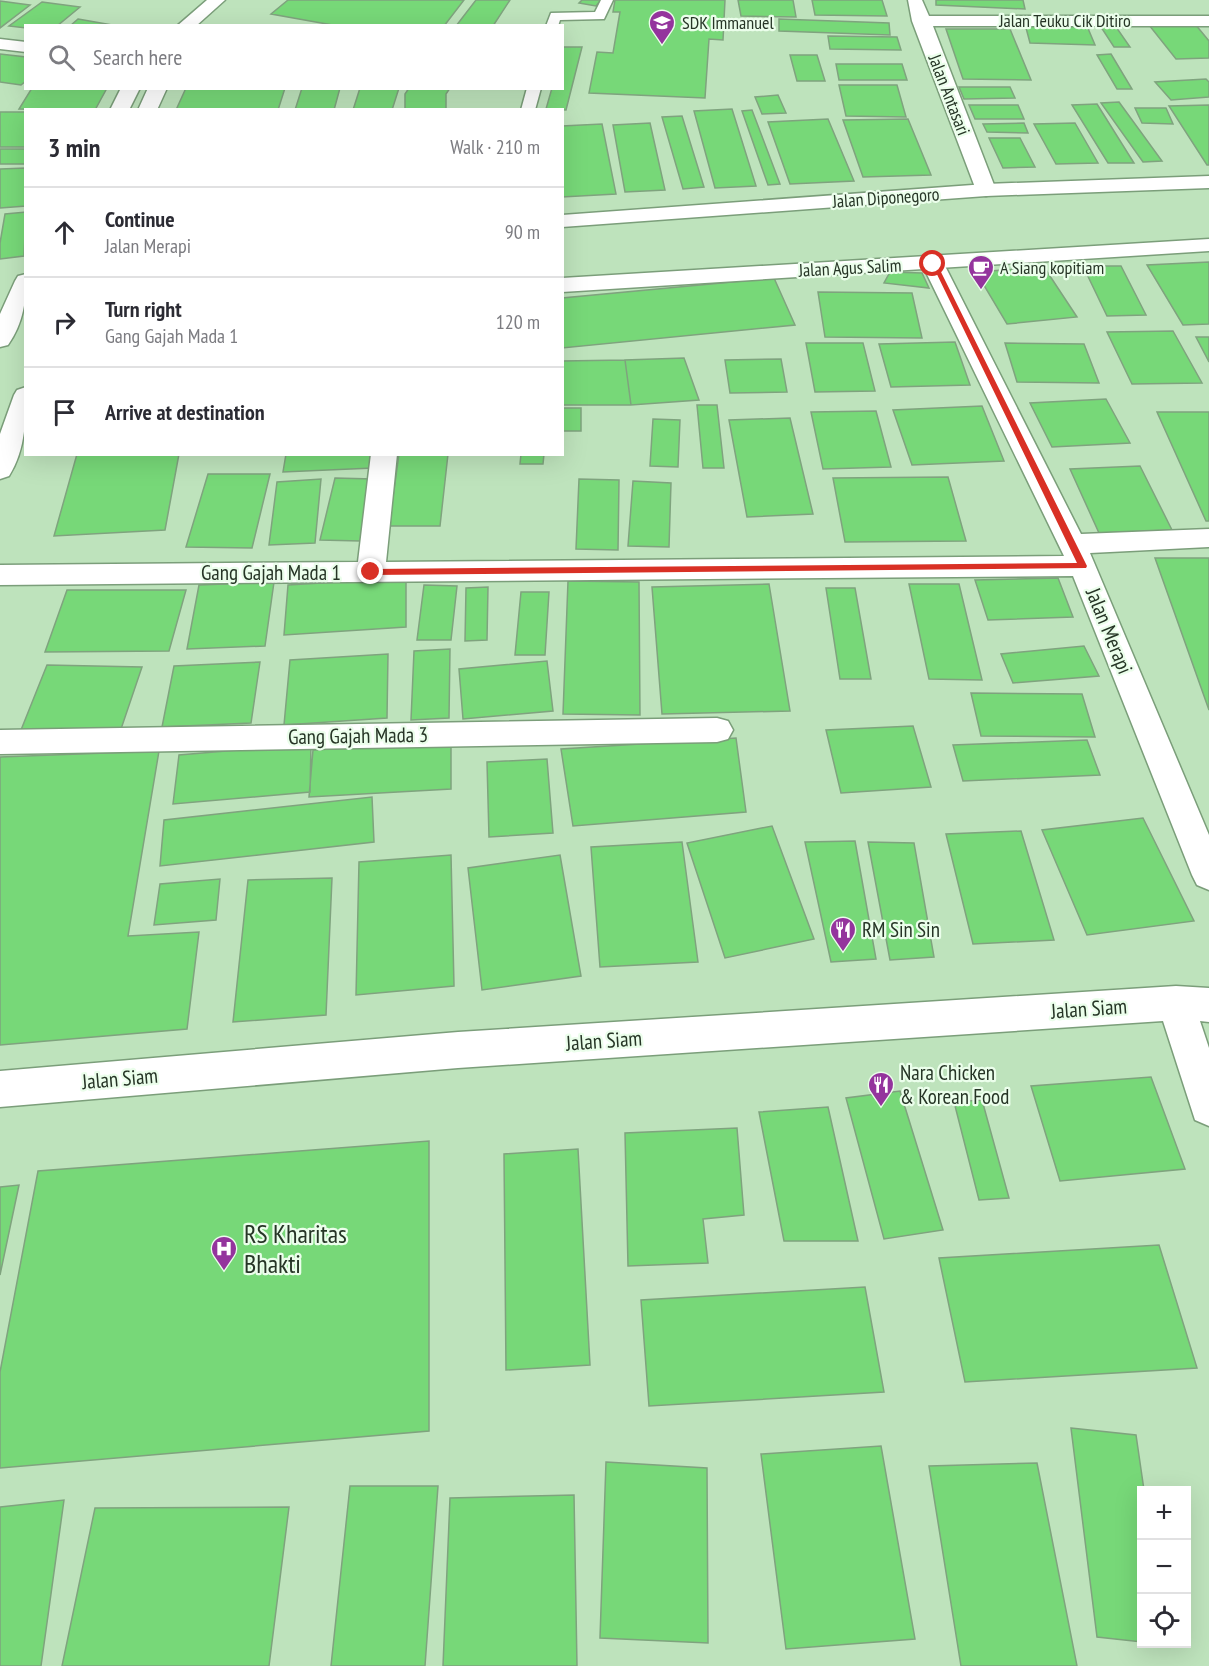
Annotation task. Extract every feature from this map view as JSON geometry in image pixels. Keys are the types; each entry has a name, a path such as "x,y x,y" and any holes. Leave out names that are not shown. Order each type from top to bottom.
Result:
{"street":[{"name":"Jalan Antasari","path":"914,0 986,190"},
{"path":"189,24 223,6"},
{"path":"214,24 223,6"},
{"name":"Jalan Teuku Cik Ditiro","path":"921,21 1209,21"},
{"path":"0,44 24,47"},
{"path":"119,108 130,90"},
{"path":"148,108 157,90"},
{"name":"Jalan Diponegoro","path":"564,221 986,190 1209,182"},
{"name":"Jalan Agus Salim","path":"564,285 933,264 1209,245"},
{"name":"Jalan Merapi","path":"933,264 1078,555 1209,875"},
{"path":"7,335 17,287"},
{"path":"0,470 24,401"},
{"path":"371,572 384,456"},
{"name":"Gang Gajah Mada 1","path":"0,575 371,572 1078,555 1209,538"},
{"name":"Gang Gajah Mada 3","path":"0,742 717,730"},
{"path":"1193,1004 1209,1107"},
{"name":"Jalan Siam","path":"0,1089 458,1050 1193,1004"}],"lane":[{"path":"553,24 555,16 600,16 607,0"},
{"path":"529,108 533,90"}],"building":[{"path":"288,0 464,0 446,24 327,24 271,14"},
{"path":"476,0 510,0 494,24 458,24"},
{"path":"582,0 601,0 596,6 579,3"},
{"name":"SDK Immanuel","path":"615,0 725,0 723,40 709,39 705,98 589,93 597,52 613,53 620,12 613,12"},
{"path":"738,0 793,0 796,17 741,16"},
{"path":"812,0 882,0 887,16 815,15"},
{"path":"936,0 1023,0 1025,9 936,5"},
{"path":"0,1 30,5 0,28"},
{"path":"42,2 80,7 59,24 24,24 24,28 9,26"},
{"path":"78,19 107,24 72,24"},
{"path":"779,19 889,23 890,35 779,31"},
{"path":"1025,24 1087,26 1095,45 1030,43"},
{"path":"1099,24 1114,24 1130,47 1114,47"},
{"path":"1195,24 1209,41 1209,58 1176,59 1149,25"},
{"path":"946,29 1010,29 1031,80 963,79"},
{"path":"828,36 897,37 901,50 830,49"},
{"path":"564,47 582,47 566,110 546,108 551,90 564,90"},
{"path":"0,54 24,57 24,83 21,85 0,82"},
{"path":"1111,54 1132,89 1117,89 1097,55"},
{"path":"790,55 817,55 825,81 797,81"},
{"path":"836,64 902,64 907,80 839,80"},
{"path":"1206,79 1209,82 1209,97 1171,100 1155,82"},
{"path":"839,85 897,85 906,117 846,116"},
{"path":"959,87 1010,87 1015,98 964,99"},
{"path":"31,90 106,90 96,108 19,109"},
{"path":"185,90 284,90 279,108 177,108"},
{"path":"301,90 339,90 335,108 296,108"},
{"path":"359,90 398,90 393,108 354,108"},
{"path":"408,90 449,90 446,94 446,108 405,108 405,94"},
{"path":"778,95 786,113 762,114 755,97"},
{"path":"1119,102 1162,161 1143,162 1101,103"},
{"path":"1097,104 1134,163 1108,163 1072,105"},
{"path":"969,105 1018,105 1024,119 975,119"},
{"path":"1209,105 1209,165 1207,165 1169,106"},
{"path":"1135,108 1166,108 1173,124 1142,123"},
{"path":"732,109 756,186 715,188 694,111"},
{"path":"752,110 780,184 768,185 742,111"},
{"path":"0,112 24,112 24,147 0,147"},
{"path":"682,116 704,187 683,189 662,117"},
{"path":"828,119 854,181 790,184 768,122"},
{"path":"908,119 931,175 863,177 843,120"},
{"path":"650,123 665,190 625,192 613,125"},
{"path":"1024,123 1028,133 987,132 983,124"},
{"path":"1075,123 1098,163 1056,164 1034,124"},
{"path":"602,124 616,194 564,197 564,126"},
{"path":"989,138 1020,138 1035,167 1003,168"},
{"path":"0,149 24,149 24,164 0,164"},
{"path":"24,168 24,206 0,208 0,169"},
{"path":"24,212 24,256 0,259 5,214"},
{"path":"1209,262 1209,324 1183,325 1147,265"},
{"path":"1083,266 1121,266 1146,315 1107,316"},
{"path":"1044,267 1077,317 1007,324 976,272"},
{"path":"890,272 922,273 929,288 884,283"},
{"path":"774,278 795,325 564,348 564,298"},
{"path":"818,292 912,293 922,338 825,337"},
{"path":"1173,331 1202,383 1132,384 1107,332"},
{"path":"1196,337 1209,337 1209,362"},
{"path":"955,342 970,385 891,387 879,344"},
{"path":"806,343 863,343 875,391 815,392"},
{"path":"1005,343 1084,344 1099,383 1017,382"},
{"path":"684,358 699,400 631,405 625,360"},
{"path":"781,359 787,392 730,393 725,360"},
{"path":"625,360 631,405 564,405 564,361"},
{"path":"1106,399 1130,443 1052,447 1030,403"},
{"path":"697,405 717,405 724,468 703,468"},
{"path":"982,406 1004,461 912,465 893,410"},
{"path":"564,408 581,408 581,431 564,431"},
{"path":"876,411 891,467 823,469 811,412"},
{"path":"1157,412 1209,412 1209,521 1206,521"},
{"path":"790,418 813,514 747,517 729,420"},
{"path":"653,419 680,420 678,467 650,466"},
{"path":"76,456 179,456 165,530 54,536"},
{"path":"286,456 374,456 373,468 283,472"},
{"path":"399,456 448,456 440,526 389,526"},
{"path":"521,456 544,456 543,464 520,464"},
{"path":"1140,466 1172,530 1099,533 1070,469"},
{"path":"208,474 270,474 252,548 186,547"},
{"path":"948,477 966,541 845,542 833,478"},
{"path":"335,478 373,479 360,541 320,540"},
{"path":"321,479 315,543 269,545 277,482"},
{"path":"579,479 619,480 618,550 576,549"},
{"path":"633,481 671,483 669,547 628,546"},
{"path":"1155,558 1209,558 1209,710"},
{"path":"406,578 406,627 284,635 288,585"},
{"path":"1058,578 1073,617 988,620 975,580"},
{"path":"568,581 639,582 640,715 563,714"},
{"path":"274,582 265,646 187,649 199,585"},
{"path":"769,584 790,711 662,714 652,587"},
{"path":"909,584 959,584 982,680 929,679"},
{"path":"424,585 457,586 451,640 417,640"},
{"path":"488,587 487,640 465,641 466,588"},
{"path":"826,588 855,588 871,679 840,679"},
{"path":"67,590 186,590 169,651 45,652"},
{"path":"521,592 549,592 545,655 515,655"},
{"path":"1084,646 1099,676 1013,683 1001,654"},
{"path":"450,649 449,718 411,720 414,651"},
{"path":"388,654 387,718 284,725 290,660"},
{"path":"547,661 553,711 463,719 459,669"},
{"path":"260,662 251,723 162,727 174,666"},
{"path":"47,665 142,667 120,732 21,730"},
{"path":"971,693 1082,694 1095,737 981,736"},
{"path":"913,726 931,787 841,793 826,730"},
{"path":"736,738 746,812 573,826 561,749"},
{"path":"1087,740 1100,775 963,781 953,745"},
{"path":"451,742 451,789 309,797 313,750"},
{"path":"311,744 310,792 173,804 179,755"},
{"path":"159,751 128,936 199,932 187,1029 0,1045 0,757"},
{"path":"547,759 553,833 489,837 487,762"},
{"path":"372,797 374,842 160,866 164,820"},
{"path":"1143,818 1194,921 1087,935 1042,830"},
{"path":"772,826 814,939 725,958 687,843"},
{"path":"1021,831 1054,940 973,944 946,834"},
{"path":"855,841 876,959 831,962 805,842"},
{"path":"682,842 698,962 600,967 591,847"},
{"path":"868,842 914,843 934,957 890,960"},
{"path":"451,855 454,986 356,995 359,862"},
{"path":"560,855 581,976 482,990 468,868"},
{"path":"332,878 326,1015 233,1022 248,880"},
{"path":"220,879 216,920 154,925 160,884"},
{"path":"1151,1077 1185,1169 1060,1181 1031,1086"},
{"path":"900,1091 943,1230 884,1239 846,1098"},
{"path":"982,1100 1009,1198 979,1200 954,1102"},
{"path":"828,1107 858,1241 784,1241 759,1112"},
{"path":"737,1128 744,1215 703,1219 708,1263 628,1266 625,1133"},
{"name":"RS Kharitas Bhakti","path":"429,1141 429,1431 0,1468 0,1372 38,1171"},
{"path":"578,1149 590,1365 506,1370 504,1154"},
{"path":"19,1185 0,1275 0,1187"},
{"path":"1159,1245 1197,1368 965,1382 939,1258"},
{"path":"865,1287 884,1392 649,1406 641,1300"},
{"path":"1071,1428 1136,1435 1143,1486 1137,1486 1137,1641 1097,1637"},
{"path":"881,1446 915,1639 786,1649 761,1454"},
{"path":"606,1462 707,1468 708,1643 600,1638"},
{"path":"1037,1463 1077,1666 961,1666 929,1466"},
{"path":"350,1486 438,1486 425,1666 331,1666"},
{"path":"574,1495 577,1666 443,1666 450,1498"},
{"path":"64,1500 41,1666 0,1666 0,1507"},
{"path":"289,1507 269,1666 62,1666 95,1508"}],"place":[{"name":"SDK Immanuel","path":"662,46"},
{"name":"A Siang kopitiam","path":"981,291"},
{"name":"RM Sin Sin","path":"843,953"},
{"name":"Nara Chicken & Korean Food","path":"881,1108"},
{"name":"RS Kharitas Bhakti","path":"224,1272"}],"route":[{"path":"371,572 1083,566 954,301 933,264"}]}
